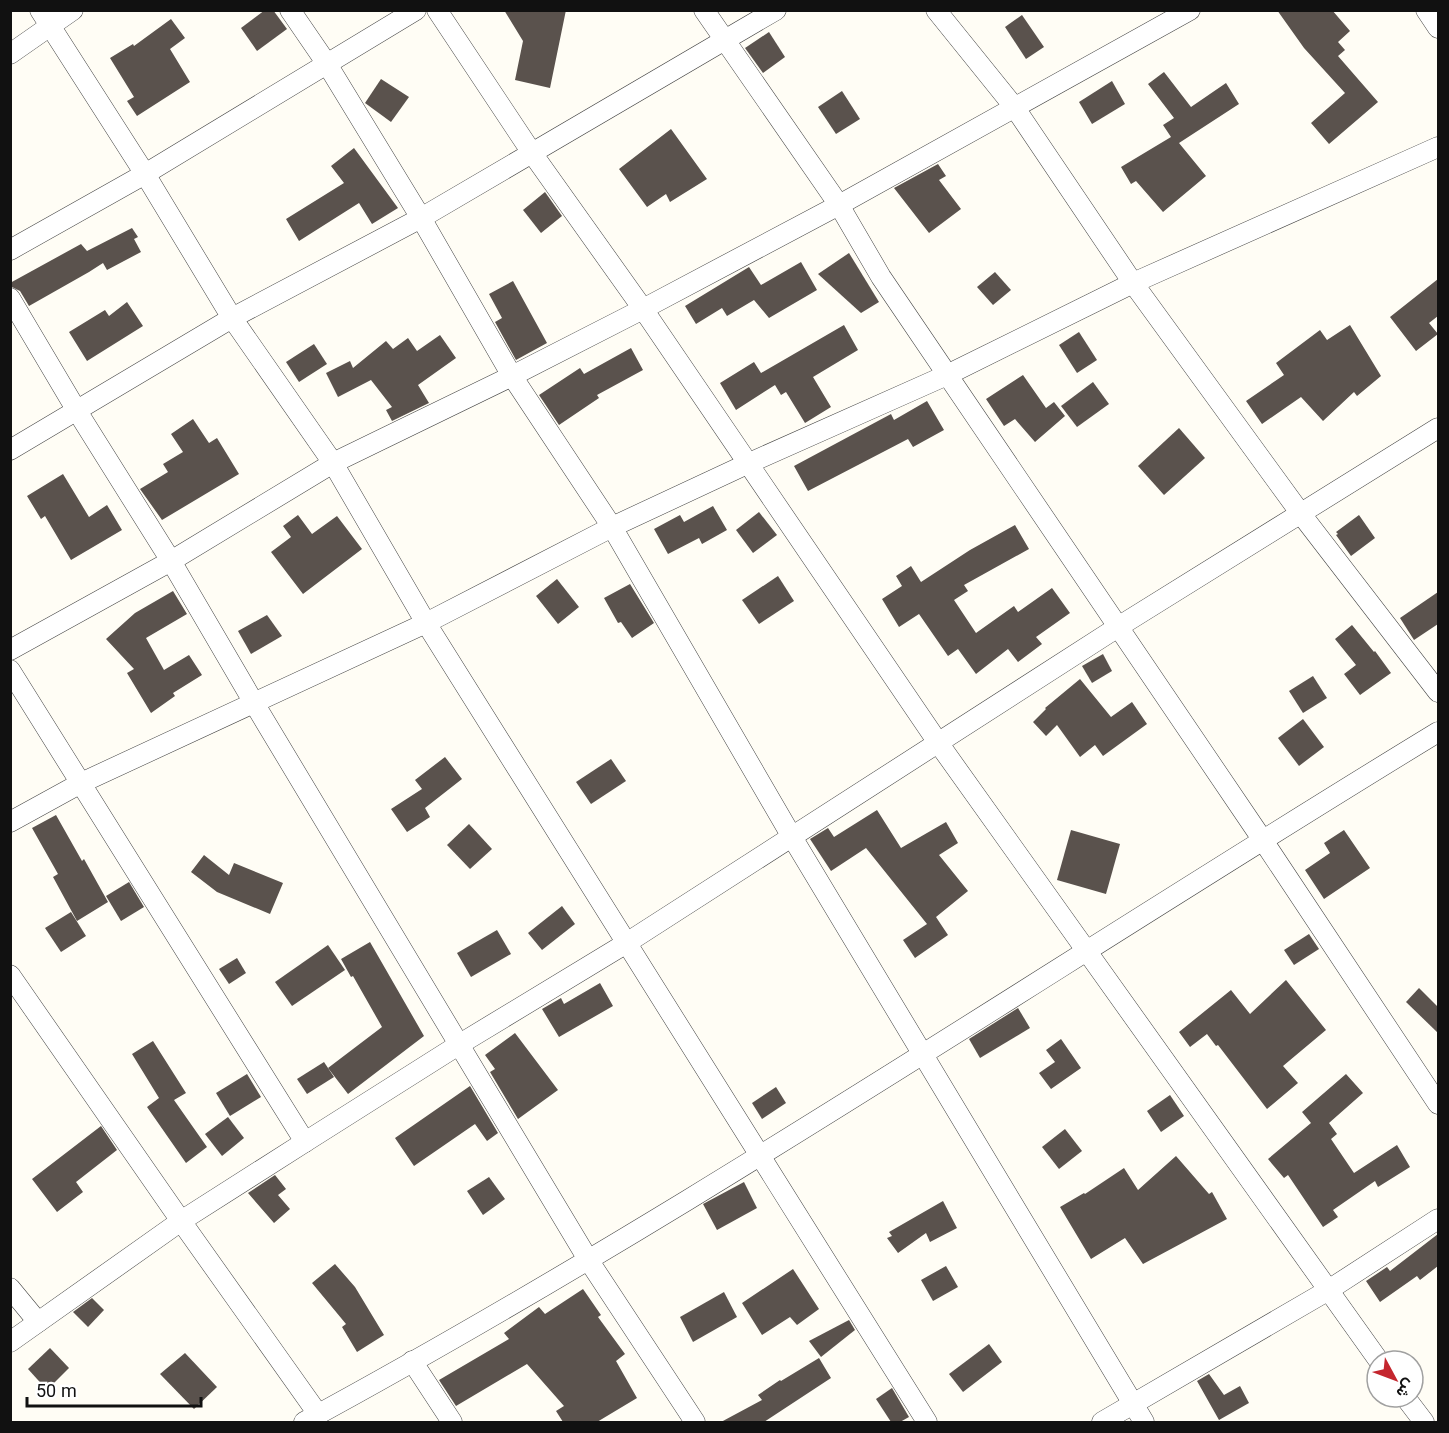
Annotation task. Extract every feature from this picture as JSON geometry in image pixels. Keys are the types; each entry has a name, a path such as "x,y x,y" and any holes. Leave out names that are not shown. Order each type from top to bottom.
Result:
{"street":[{"path":"10,54 44,18 73,10"},
{"path":"290,10 327,64 421,218 512,376 612,527 792,837 1144,1422"},
{"path":"10,250 145,174 416,10"},
{"path":"437,10 532,153 644,309 939,744 1369,1349"},
{"path":"704,10 723,41 839,205 881,277 1262,839 1438,1104"},
{"path":"10,450 232,318 421,218 776,10"},
{"path":"936,10 1015,108 1133,283 1301,514 1438,692"},
{"path":"10,650 171,561 333,463 644,309 839,205 1190,10"},
{"path":"1426,10 1438,28"},
{"path":"44,18 145,174 232,318 333,463 426,623 758,1157 927,1422"},
{"path":"10,822 81,783 426,623 612,527 947,375 1133,283 1438,147"},
{"path":"10,298 77,411 171,561 589,1261 694,1422"},
{"path":"10,1342 180,1221 460,1044 625,944 1118,627 1438,428"},
{"path":"10,670 304,1142"},
{"path":"10,975 180,1221 311,1418 589,1261 1262,839 1438,732"},
{"path":"1102,1422 1327,1291 1438,1219"},
{"path":"10,1288 38,1322"},
{"path":"412,1361 453,1422"},
{"path":"1414,1409 1424,1422"}],"building":[{"path":"265,10 273,10 287,29 257,51 241,28"},
{"path":"504,10 566,10 550,88 515,80 523,41"},
{"path":"1277,10 1332,10 1350,31 1338,42 1345,50 1338,56 1378,102 1329,144 1311,123 1345,93 1304,48"},
{"path":"1022,15 1044,47 1026,59 1005,27"},
{"path":"171,19 185,38 170,49 190,82 137,116 127,101 134,97 110,58 133,44 134,46"},
{"path":"769,32 785,57 763,73 745,48"},
{"path":"1164,72 1191,107 1226,83 1239,104 1179,143 1206,176 1163,212 1136,181 1131,184 1121,167 1171,137 1163,125 1174,118 1148,84"},
{"path":"381,79 409,97 391,122 365,103"},
{"path":"1112,81 1125,104 1092,124 1079,102"},
{"path":"842,91 860,119 836,134 818,107"},
{"path":"671,129 707,179 670,202 666,194 647,207 619,169"},
{"path":"354,148 398,208 372,224 359,203 299,241 286,219 344,183 331,166"},
{"path":"938,164 946,176 939,180 961,209 929,233 894,188"},
{"path":"545,192 562,216 541,233 523,210"},
{"path":"132,228 138,237 134,239 141,252 107,270 103,263 29,306 20,291 10,286 10,283 81,244 87,251"},
{"path":"849,253 879,302 861,313 818,274"},
{"path":"801,262 817,290 769,318 754,300 727,316 722,308 696,324 685,306 749,267 761,285"},
{"path":"995,272 1011,290 993,305 977,287"},
{"path":"1438,279 1438,316 1429,323 1438,334 1416,351 1390,317"},
{"path":"513,281 547,343 516,360 495,322 502,318 489,294"},
{"path":"127,302 143,326 87,361 69,332 105,310 109,316"},
{"path":"844,325 858,350 813,377 831,407 805,423 786,392 781,395 775,385 736,410 720,383 754,362 761,373"},
{"path":"1350,325 1381,376 1357,396 1354,392 1323,421 1301,397 1262,424 1246,401 1284,375 1276,363 1320,330 1327,340"},
{"path":"1079,332 1097,360 1077,373 1059,345"},
{"path":"440,335 456,358 418,385 429,403 392,421 386,410 392,407 371,380 338,397 326,373 350,361 353,368 386,341 393,349 408,338 417,351"},
{"path":"314,344 327,364 299,382 286,362"},
{"path":"631,348 643,370 597,395 599,398 559,425 539,395 580,368 584,374"},
{"path":"1023,375 1046,408 1054,402 1065,416 1035,442 1015,419 1004,426 986,399"},
{"path":"1093,382 1109,404 1077,427 1061,406"},
{"path":"927,401 944,430 913,447 908,439 808,491 794,466 891,414 894,420"},
{"path":"193,419 209,443 217,438 239,474 162,520 140,489 168,472 163,464 183,452 171,434"},
{"path":"1179,428 1205,458 1164,495 1138,466"},
{"path":"63,474 89,517 107,505 122,530 71,560 45,516 41,519 27,496"},
{"path":"713,506 727,530 702,544 699,538 668,554 654,529 680,515 684,522"},
{"path":"759,512 777,535 753,553 736,530"},
{"path":"298,515 312,534 337,516 362,549 303,594 271,552 291,537 283,526"},
{"path":"1359,515 1375,538 1351,556 1336,532"},
{"path":"1015,525 1029,549 964,585 968,591 954,600 976,633 1014,606 1018,612 1052,588 1070,613 1036,637 1042,644 1018,662 1008,649 976,674 958,649 948,656 919,614 899,627 882,599 902,586 896,576 911,566 921,582 970,550"},
{"path":"778,576 794,601 759,624 742,600"},
{"path":"557,579 579,607 558,624 536,596"},
{"path":"630,584 654,623 632,638 621,622 618,623 604,598"},
{"path":"173,591 187,614 146,638 164,670 189,655 202,675 173,693 175,696 151,713 127,673 134,669 106,639 135,613"},
{"path":"1438,592 1438,624 1414,640 1400,618"},
{"path":"267,615 282,636 251,654 238,631"},
{"path":"1352,625 1391,673 1360,695 1344,674 1356,665 1335,639"},
{"path":"1103,654 1112,671 1092,683 1082,666"},
{"path":"1313,676 1327,698 1303,713 1289,691"},
{"path":"1080,679 1111,717 1132,702 1147,724 1103,756 1095,745 1080,757 1057,725 1046,736 1033,722 1045,708"},
{"path":"1303,719 1324,747 1299,766 1278,738"},
{"path":"445,757 462,779 425,808 430,817 407,832 391,809 422,789 415,780"},
{"path":"611,759 626,781 591,804 576,782"},
{"path":"877,810 901,848 946,822 958,843 939,855 968,891 936,917 948,935 915,958 903,940 927,924 866,848 831,871 810,839 828,828 834,837"},
{"path":"56,815 108,902 77,921 53,877 58,874 32,828"},
{"path":"469,824 492,849 470,869 447,845"},
{"path":"1071,830 1120,844 1106,894 1057,880"},
{"path":"1344,830 1370,868 1324,899 1305,870 1330,853 1324,843"},
{"path":"204,855 229,875 234,863 283,883 270,914 217,892 191,872"},
{"path":"129,882 144,907 121,921 106,896"},
{"path":"562,906 575,924 542,950 528,933"},
{"path":"71,912 86,936 61,952 45,928"},
{"path":"497,930 511,954 471,977 457,953"},
{"path":"1309,934 1319,949 1294,965 1284,950"},
{"path":"370,942 424,1036 348,1094 328,1068 382,1027 341,959"},
{"path":"328,945 345,970 292,1006 275,982"},
{"path":"237,958 246,973 229,984 219,969"},
{"path":"1286,980 1326,1030 1283,1066 1298,1083 1267,1109 1207,1034 1190,1047 1179,1032 1231,990 1250,1014"},
{"path":"600,983 613,1006 559,1037 542,1009 561,998 564,1004"},
{"path":"1419,988 1438,1007 1438,1033 1406,1002"},
{"path":"1018,1008 1030,1028 980,1058 969,1039"},
{"path":"515,1033 558,1090 518,1119 490,1072 495,1069 485,1055"},
{"path":"1061,1039 1081,1068 1051,1089 1039,1073 1055,1062 1046,1050"},
{"path":"153,1041 186,1093 174,1100 207,1147 186,1163 147,1107 159,1098 132,1054"},
{"path":"324,1062 334,1077 307,1094 297,1079"},
{"path":"247,1074 261,1097 230,1116 216,1093"},
{"path":"1346,1074 1363,1093 1329,1123 1337,1134 1331,1139 1354,1173 1397,1145 1410,1167 1378,1187 1375,1181 1333,1210 1338,1217 1323,1227 1288,1175 1284,1178 1268,1159 1311,1123 1302,1112"},
{"path":"470,1086 498,1133 487,1141 475,1124 414,1166 395,1138"},
{"path":"776,1087 786,1103 762,1119 752,1103"},
{"path":"1170,1095 1184,1116 1161,1132 1147,1111"},
{"path":"228,1117 244,1138 222,1156 205,1134"},
{"path":"101,1126 117,1150 76,1182 83,1192 57,1212 32,1179"},
{"path":"1065,1129 1082,1151 1059,1169 1042,1147"},
{"path":"1176,1156 1209,1194 1212,1192 1227,1219 1143,1264 1125,1238 1091,1259 1060,1207 1085,1194 1124,1168 1138,1190"},
{"path":"275,1175 286,1189 278,1195 290,1209 274,1223 248,1193"},
{"path":"489,1177 505,1199 483,1215 467,1191"},
{"path":"744,1182 757,1208 717,1230 703,1204"},
{"path":"943,1201 957,1228 930,1242 926,1233 898,1253 887,1238 892,1236 889,1232"},
{"path":"1438,1234 1438,1266 1420,1280 1417,1276 1380,1302 1366,1281 1387,1267 1390,1271"},
{"path":"335,1264 355,1287 384,1335 357,1352 342,1327 346,1324 312,1283"},
{"path":"946,1266 958,1287 933,1301 921,1280"},
{"path":"793,1269 819,1309 797,1325 790,1317 762,1335 742,1303"},
{"path":"583,1289 601,1315 598,1317 625,1354 616,1361 637,1398 597,1422 563,1422 556,1411 564,1406 527,1364 456,1406 439,1380 509,1339 504,1333 539,1307 545,1314"},
{"path":"724,1292 737,1317 693,1342 680,1317"},
{"path":"92,1298 104,1310 88,1327 73,1312"},
{"path":"849,1320 855,1330 821,1357 809,1341"},
{"path":"989,1344 1002,1362 963,1392 949,1374"},
{"path":"50,1348 69,1368 47,1390 28,1369"},
{"path":"185,1353 217,1387 194,1409 160,1374"},
{"path":"819,1358 831,1378 764,1422 721,1422 762,1400 758,1395"},
{"path":"1209,1374 1224,1395 1240,1386 1249,1403 1219,1420 1197,1381"},
{"path":"892,1388 909,1417 900,1422 891,1422 876,1399"}]}
